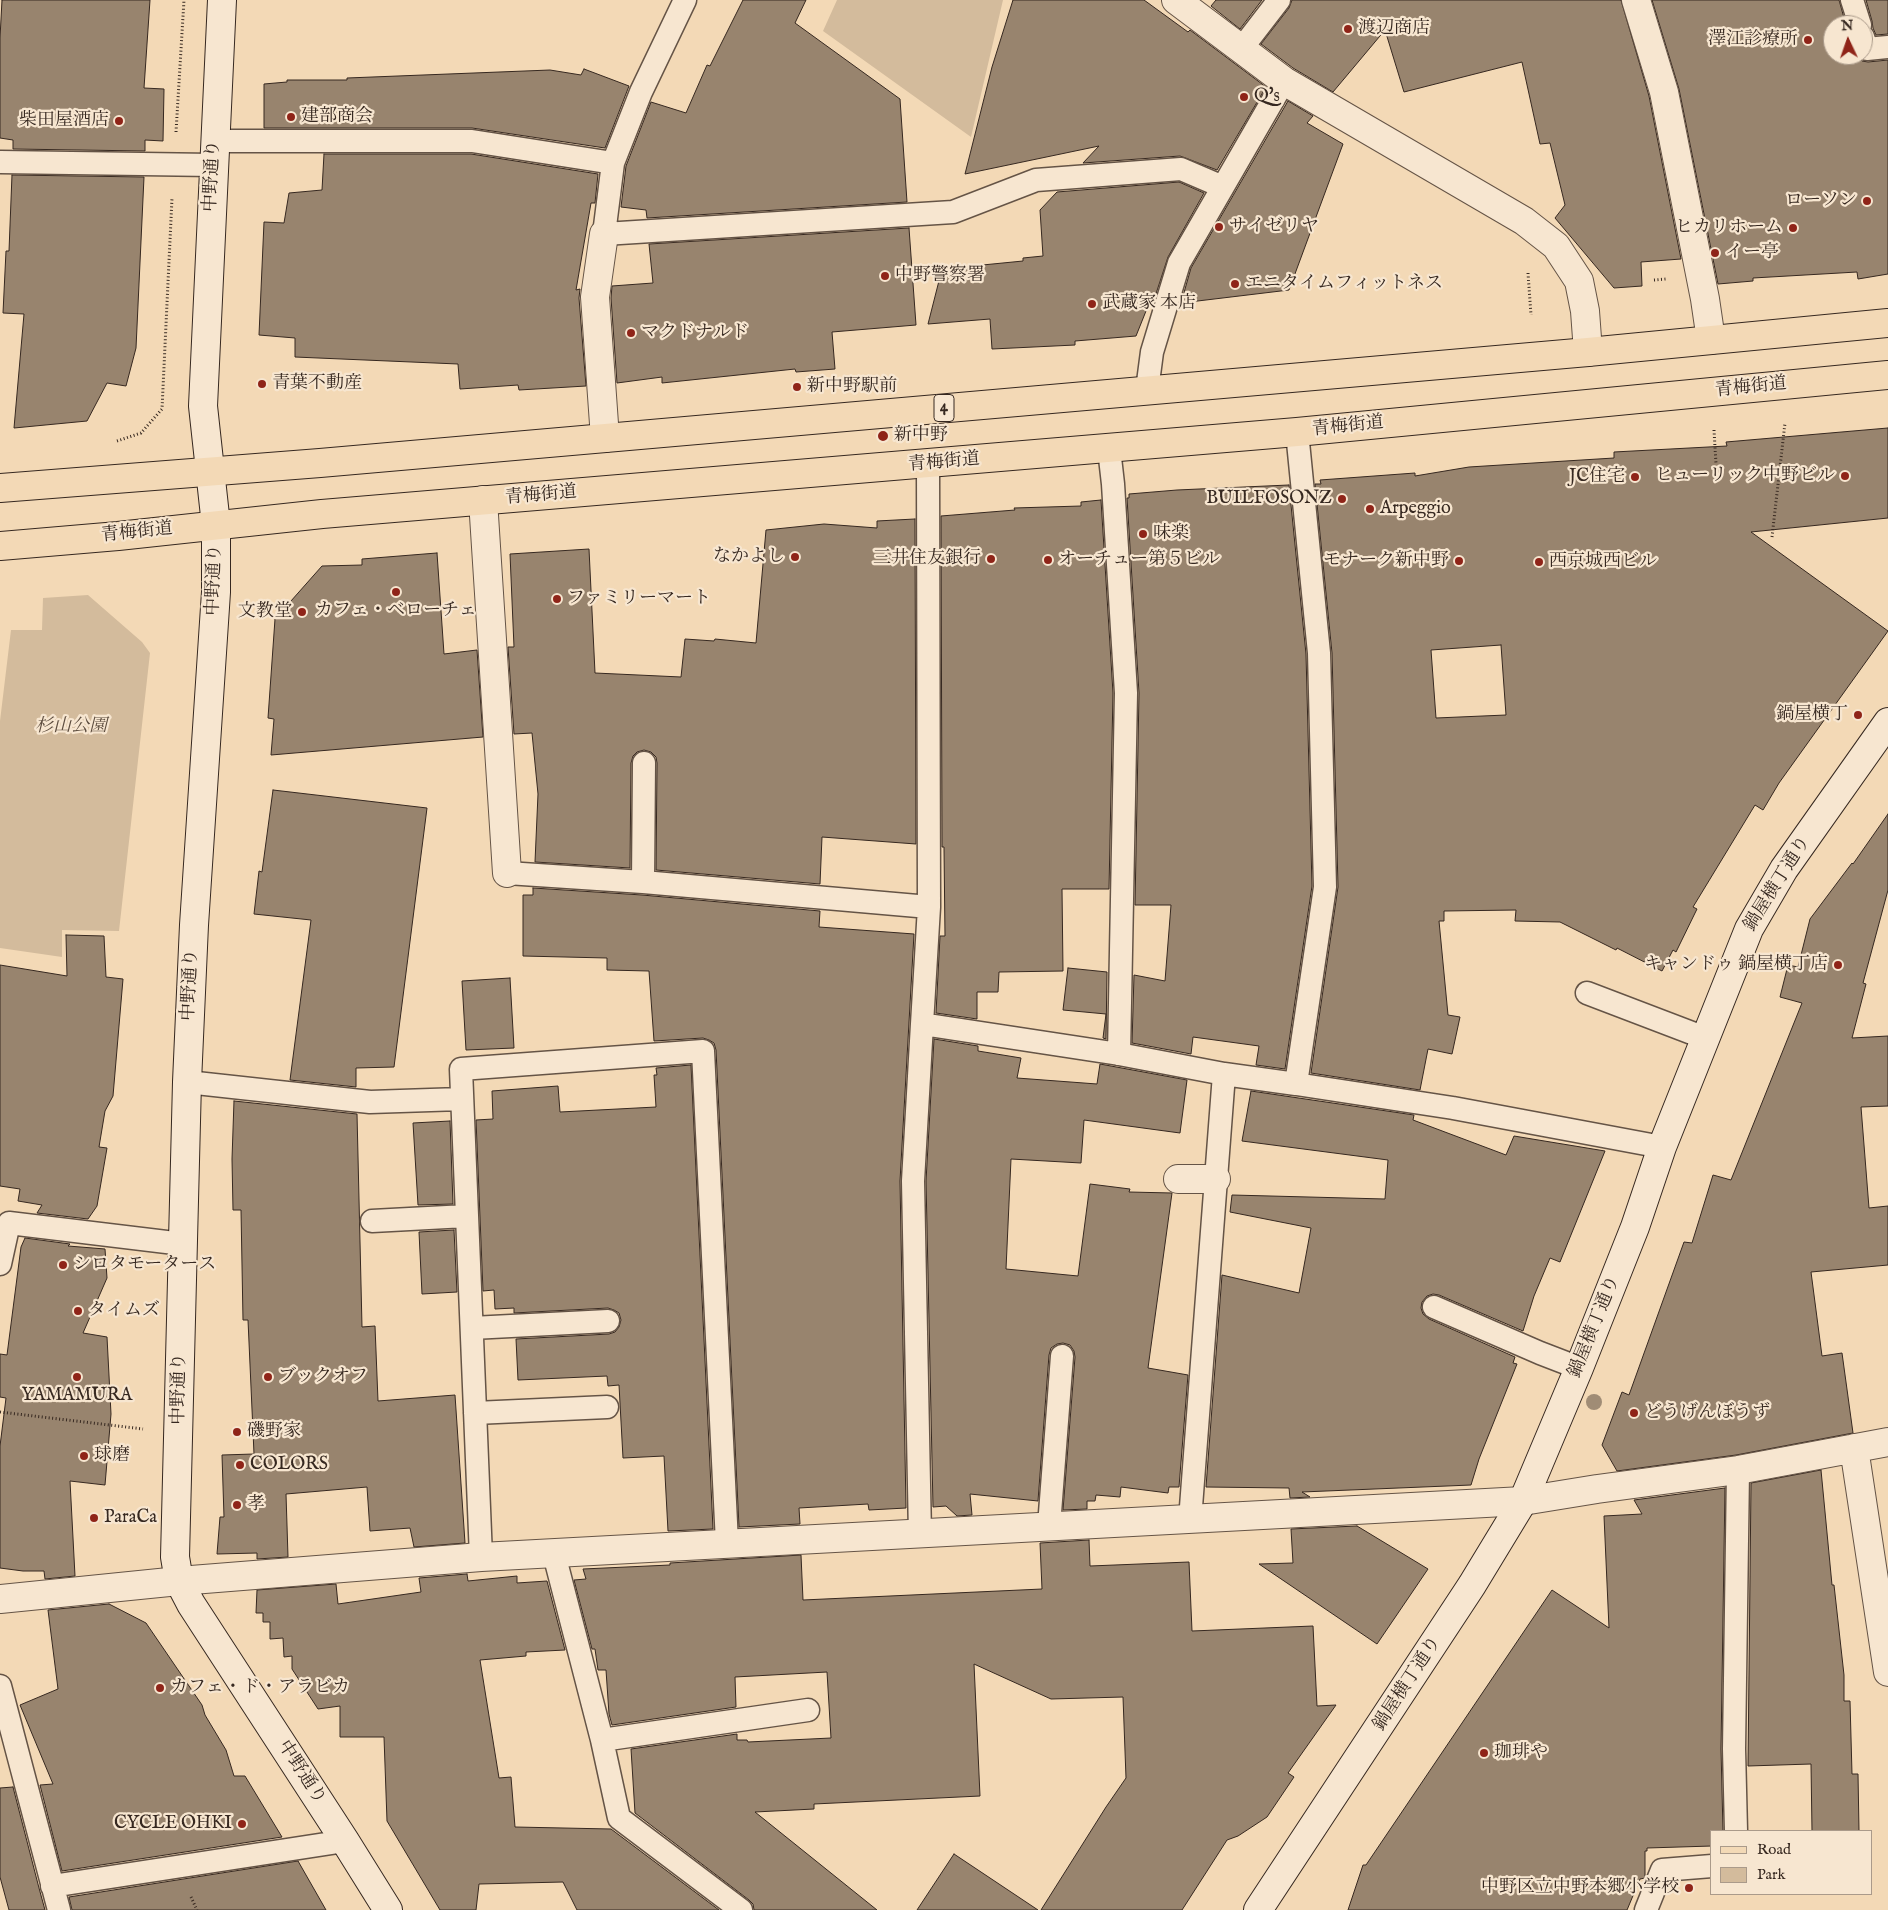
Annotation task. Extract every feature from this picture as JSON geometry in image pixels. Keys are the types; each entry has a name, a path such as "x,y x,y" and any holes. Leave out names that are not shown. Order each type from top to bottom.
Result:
{"main road":[{"name":"4","path":"0,488 320,463 1588,352 1888,323"},
{"name":"青梅街道","path":"0,546 118,536 322,514 1297,432 1888,375"}],"street":[{"name":"中野通り","path":"222,0 203,406 216,524 216,592 194,925 187,1082 175,1557 179,1581 191,1604 388,1910"},
{"path":"1176,0 1284,81 1524,221 1556,246 1579,281 1585,311 1588,352"},
{"path":"1636,0 1664,92 1710,340"},
{"path":"604,234 596,297 605,438"},
{"path":"483,500 507,873"},
{"name":"鍋屋横丁通り","path":"1258,1910 1472,1585 1523,1501 1635,1228 1662,1148 1749,929 1784,869 1888,722"},
{"path":"1178,1179 1216,1179"},
{"path":"0,1599 179,1581 481,1557 727,1543 920,1535 1048,1526 1523,1501 1588,1490 1738,1470 1888,1442"},
{"path":"1854,1448 1888,1672"}],"lane":[{"path":"685,0 641,92 613,163 604,234 953,212 1036,180 1075,177 1181,169 1223,187"},
{"path":"1242,48 1279,0"},
{"path":"1852,0 1857,15"},
{"path":"1873,48 1888,47"},
{"path":"1147,390 1152,352 1178,263 1284,81"},
{"path":"0,162 174,165 214,153 472,141 613,163"},
{"path":"1296,1084 1325,887 1319,653 1297,432"},
{"path":"1109,449 1113,484 1126,693 1119,1054"},
{"path":"920,1535 913,1181 929,907 928,464"},
{"path":"643,882 644,763"},
{"path":"507,873 643,882 929,907"},
{"path":"1587,993 1705,1038"},
{"path":"922,1024 1119,1054 1224,1074 1453,1108 1662,1148"},
{"path":"481,1557 461,1069 703,1051 727,1543"},
{"path":"1190,1520 1224,1074"},
{"path":"187,1082 370,1102 461,1099"},
{"path":"372,1221 466,1216"},
{"path":"0,1264 9,1222 183,1244"},
{"path":"1434,1307 1579,1368"},
{"path":"472,1328 608,1321"},
{"path":"1048,1526 1062,1356"},
{"path":"475,1413 607,1407"},
{"path":"1736,1830 1734,1750 1738,1470"},
{"path":"554,1554 602,1740 619,1818 740,1910"},
{"path":"0,1686 59,1910"},
{"path":"602,1740 808,1710"},
{"path":"52,1886 345,1841"},
{"path":"1646,1910 1662,1870 1710,1866"}],"path":[{"path":"110,444 141,433 162,409 184,0"},
{"path":"1528,273 1531,315"},
{"path":"1772,536 1784,423"},
{"path":"1714,430 1716,464"},
{"path":"0,1412 178,1434"}],"green space":[{"path":"837,0 1003,0 971,137 823,31"},
{"name":"杉山公園","path":"88,595 142,642 150,653 119,931 62,930 62,957 0,948 0,721 11,630 42,630 43,598"}],"building":[{"path":"2,0 150,0 144,88 164,89 163,141 145,140 145,151 13,149 13,140 0,138"},
{"path":"743,0 806,0 795,23 900,99 907,202 647,218 646,210 621,207 626,166 651,102 686,113 707,65 710,66"},
{"path":"1013,0 1144,0 1188,32 1190,30 1266,87 1217,170 1180,156 1083,163 1099,146 965,174 992,67"},
{"path":"1216,0 1262,0 1240,29 1211,6"},
{"path":"1292,0 1621,0 1649,96 1681,259 1641,262 1642,286 1614,288 1555,218 1565,205 1550,143 1540,144 1522,62 1404,92 1385,30 1333,92 1293,68 1261,44 1289,8"},
{"path":"1652,0 1839,0 1843,15 1823,15 1823,65 1873,65 1873,62 1888,60 1888,274 1858,279 1857,272 1753,278 1753,281 1718,284 1679,89"},
{"path":"1866,0 1888,0 1888,34 1876,35 1873,28 1873,15 1870,15"},
{"path":"584,69 629,86 605,148 472,128 264,128 264,84 287,82 287,80 347,80 347,78 550,70 581,75"},
{"path":"1288,101 1313,116 1307,123 1343,144 1289,290 1181,303 1191,268"},
{"path":"324,154 471,154 598,174 595,203 591,203 576,290 580,289 579,298 586,386 519,390 518,385 460,389 458,364 295,357 295,338 259,335 264,222 284,223 289,193 322,190"},
{"path":"12,175 144,177 136,348 126,386 107,383 87,421 14,428 24,314 3,313 6,251 9,251"},
{"path":"1179,182 1204,193 1168,257 1152,306 1148,306 1136,336 1075,341 1075,345 992,349 990,319 928,324 942,269 1023,261 1023,258 1043,256 1040,210 1057,192"},
{"path":"909,228 916,325 832,332 835,369 796,372 795,369 662,383 662,377 617,383 611,298 612,286 653,283 649,244"},
{"path":"1888,428 1888,518 1751,532 1888,631 1779,783 1763,810 1755,805 1693,907 1697,909 1676,952 1673,950 1662,971 1560,922 1515,921 1516,910 1444,911 1444,921 1439,921 1448,1015 1460,1017 1452,1054 1428,1049 1420,1090 1311,1073 1338,887 1332,653 1315,484 1321,484 1320,480 1415,473 1415,476 1469,467 1614,458 1614,452 1727,446 1726,442","holes":["1501,645 1506,715 1436,718 1431,650"]},
{"path":"1289,485 1306,654 1312,886 1285,1069 1256,1065 1259,1046 1193,1037 1191,1054 1132,1043 1134,975 1165,981 1171,905 1135,905 1139,693 1127,498 1129,498 1129,494 1177,490"},
{"path":"1101,500 1113,693 1109,889 1062,889 1063,971 999,972 998,992 977,992 977,1019 936,1013 940,936 945,936 944,847 942,847 941,516 1015,510 1014,508 1081,506 1081,502"},
{"path":"915,519 916,844 822,837 820,884 656,870 657,763 656,757 651,752 644,750 637,752 633,756 631,763 630,868 535,862 538,794 532,733 514,734 508,647 514,647 510,554 589,549 595,673 681,677 685,639 714,641 715,639 756,643 766,530 824,524 877,528 877,521"},
{"path":"437,553 444,654 477,650 483,737 271,755 274,719 268,718 275,619 322,566 362,565 362,559"},
{"path":"273,790 427,808 394,1067 356,1068 356,1087 290,1080 311,920 254,914 259,871 262,872"},
{"path":"1888,814 1888,890 1863,983 1866,984 1852,1038 1888,1036 1888,1106 1861,1107 1869,1208 1888,1206 1888,1265 1811,1272 1822,1356 1842,1353 1853,1433 1736,1455 1617,1471 1602,1445 1622,1392 1629,1395 1684,1242 1692,1243 1713,1175 1731,1180 1802,1003 1780,997 1788,965 1798,967 1810,919 1853,864"},
{"path":"533,888 642,895 820,911 819,927 914,934 900,1181 906,1508 869,1510 868,1504 799,1508 800,1524 739,1527 716,1050 714,1043 703,1038 654,1041 649,971 607,970 607,958 523,956 523,895 533,895"},
{"path":"66,935 104,936 106,977 123,979 113,1096 105,1111 99,1147 107,1148 97,1206 88,1219 37,1213 42,1205 18,1201 20,1189 0,1186 0,965 67,976"},
{"path":"1068,968 1107,972 1106,1039 1103,1038 1106,1014 1063,1010"},
{"path":"510,978 514,1048 466,1050 462,981"},
{"path":"934,1039 978,1046 978,1051 1021,1058 1017,1078 1097,1084 1100,1064 1187,1080 1180,1133 1084,1120 1081,1163 1011,1159 1006,1269 1078,1276 1090,1184 1130,1189 1129,1192 1172,1193 1148,1368 1188,1375 1179,1487 1169,1487 1168,1493 1121,1487 1120,1497 1096,1495 1095,1501 1087,1501 1087,1509 1063,1510 1075,1357 1070,1345 1063,1343 1051,1348 1049,1355 1038,1501 970,1494 972,1515 957,1516 946,1506 933,1507 926,1181"},
{"path":"691,1065 713,1529 668,1531 664,1456 623,1458 619,1385 608,1386 607,1376 518,1380 516,1339 609,1334 615,1332 621,1320 619,1313 608,1308 514,1313 514,1308 495,1309 494,1290 483,1291 476,1120 493,1119 492,1091 558,1086 560,1112 656,1107 654,1075 657,1075 656,1068"},
{"path":"1251,1091 1414,1115 1413,1120 1506,1155 1514,1136 1605,1151 1560,1262 1550,1258 1534,1296 1523,1331 1439,1295 1427,1296 1422,1302 1423,1314 1429,1319 1515,1357 1513,1363 1517,1364 1479,1459 1471,1485 1302,1492 1310,1497 1290,1498 1289,1488 1206,1487 1222,1275 1299,1293 1311,1228 1230,1212 1232,1195 1385,1199 1388,1160 1242,1141"},
{"path":"234,1101 357,1114 362,1327 375,1326 378,1401 455,1395 465,1543 414,1547 410,1528 370,1531 367,1487 286,1494 288,1557 257,1559 257,1553 217,1554 220,1517 224,1517 222,1455 254,1454 248,1320 243,1320 241,1210 233,1210"},
{"path":"450,1121 453,1204 418,1205 413,1123"},
{"path":"454,1230 457,1292 422,1294 419,1232"},
{"path":"25,1238 70,1244 68,1246 105,1249 107,1278 83,1333 107,1337 111,1414 105,1485 70,1481 75,1576 45,1579 44,1571 0,1568 0,1446 6,1398 0,1397 0,1354 7,1355 21,1247"},
{"path":"1821,1470 1832,1585 1834,1585 1844,1675 1844,1701 1850,1701 1852,1774 1858,1774 1859,1830 1812,1830 1811,1764 1748,1766 1751,1483"},
{"path":"1725,1488 1721,1749 1723,1830 1710,1830 1710,1846 1647,1848 1647,1851 1645,1851 1645,1878 1640,1879 1627,1910 1348,1910 1363,1865 1366,1865 1552,1590 1609,1628 1604,1516 1642,1514 1634,1500"},
{"path":"1357,1526 1428,1569 1377,1644 1259,1564 1293,1563 1291,1529"},
{"path":"1089,1540 1090,1566 1189,1562 1192,1631 1313,1626 1317,1706 1336,1705 1288,1773 1294,1777 1267,1817 1238,1836 1227,1840 1182,1910 1041,1910 1126,1778 1123,1697 1051,1699 974,1664 980,1796 814,1804 814,1809 755,1812 877,1910 754,1910 753,1904 749,1900 635,1813 631,1749 737,1734 737,1740 747,1740 748,1742 831,1738 827,1672 735,1677 736,1707 612,1725 609,1714 606,1670 598,1670 595,1649 592,1649 574,1580 586,1579 583,1569 670,1565 670,1563 801,1555 803,1600 1042,1589 1040,1543"},
{"path":"467,1574 468,1581 517,1576 517,1583 547,1581 565,1650 526,1652 526,1656 480,1660 499,1778 511,1777 515,1827 611,1829 719,1910 577,1910 563,1882 479,1884 476,1910 440,1910 387,1821 384,1737 340,1737 340,1706 318,1709 292,1669 292,1656 284,1657 283,1638 270,1639 270,1622 263,1622 263,1613 256,1613 257,1590 336,1584 338,1604 421,1592 419,1578"},
{"path":"109,1604 146,1623 202,1705 205,1715 226,1750 234,1776 245,1776 282,1837 62,1871 40,1785 53,1784 20,1705 58,1689 48,1610"},
{"path":"13,1787 45,1910 9,1910 0,1877 0,1788"},
{"path":"954,1854 1038,1910 917,1910"},
{"path":"298,1861 326,1910 72,1910 69,1897"}],"place":[{"name":"渡辺商店","path":"1348,29"},
{"name":"澤江診療所","path":"1808,40"},
{"name":"Q's","path":"1244,97"},
{"name":"建部商会","path":"291,117"},
{"name":"柴田屋酒店","path":"119,121"},
{"name":"ローソン","path":"1867,201"},
{"name":"サイゼリヤ","path":"1219,227"},
{"name":"ヒカリホーム","path":"1793,228"},
{"name":"イー亭","path":"1715,253"},
{"name":"中野警察署","path":"885,276"},
{"name":"エニタイムフィットネス","path":"1235,284"},
{"name":"武蔵家 本店","path":"1092,304"},
{"name":"マクドナルド","path":"631,333"},
{"name":"青葉不動産","path":"262,384"},
{"name":"新中野駅前","path":"797,387"},
{"name":"新中野","path":"883,436"},
{"name":"ヒューリック中野ビル","path":"1845,476"},
{"name":"JC住宅","path":"1635,477"},
{"name":"BUILFOSONZ","path":"1342,499"},
{"name":"Arpeggio","path":"1370,509"},
{"name":"味楽","path":"1143,534"},
{"name":"なかよし","path":"795,557"},
{"name":"三井住友銀行","path":"991,559"},
{"name":"オーチュー第５ビル","path":"1048,560"},
{"name":"モナーク新中野","path":"1459,561"},
{"name":"西京城西ビル","path":"1539,562"},
{"name":"カフェ・ベローチェ","path":"396,592"},
{"name":"ファミリーマート","path":"557,599"},
{"name":"文教堂","path":"302,612"},
{"name":"鍋屋横丁","path":"1858,715"},
{"name":"キャンドゥ 鍋屋横丁店","path":"1838,965"},
{"name":"シロタモータース","path":"63,1265"},
{"name":"タイムズ","path":"78,1311"},
{"name":"YAMAMURA","path":"77,1377"},
{"name":"ブックオフ","path":"268,1377"},
{"name":"どうげんぼうず","path":"1634,1413"},
{"name":"磯野家","path":"237,1432"},
{"name":"球磨","path":"84,1456"},
{"name":"COLORS","path":"240,1465"},
{"name":"孝","path":"237,1505"},
{"name":"ParaCa","path":"94,1518"},
{"name":"カフェ・ド・アラビカ","path":"160,1688"},
{"name":"珈琲や","path":"1484,1753"},
{"name":"CYCLE OHKI","path":"242,1824"},
{"name":"中野区立中野本郷小学校","path":"1689,1888"}]}
